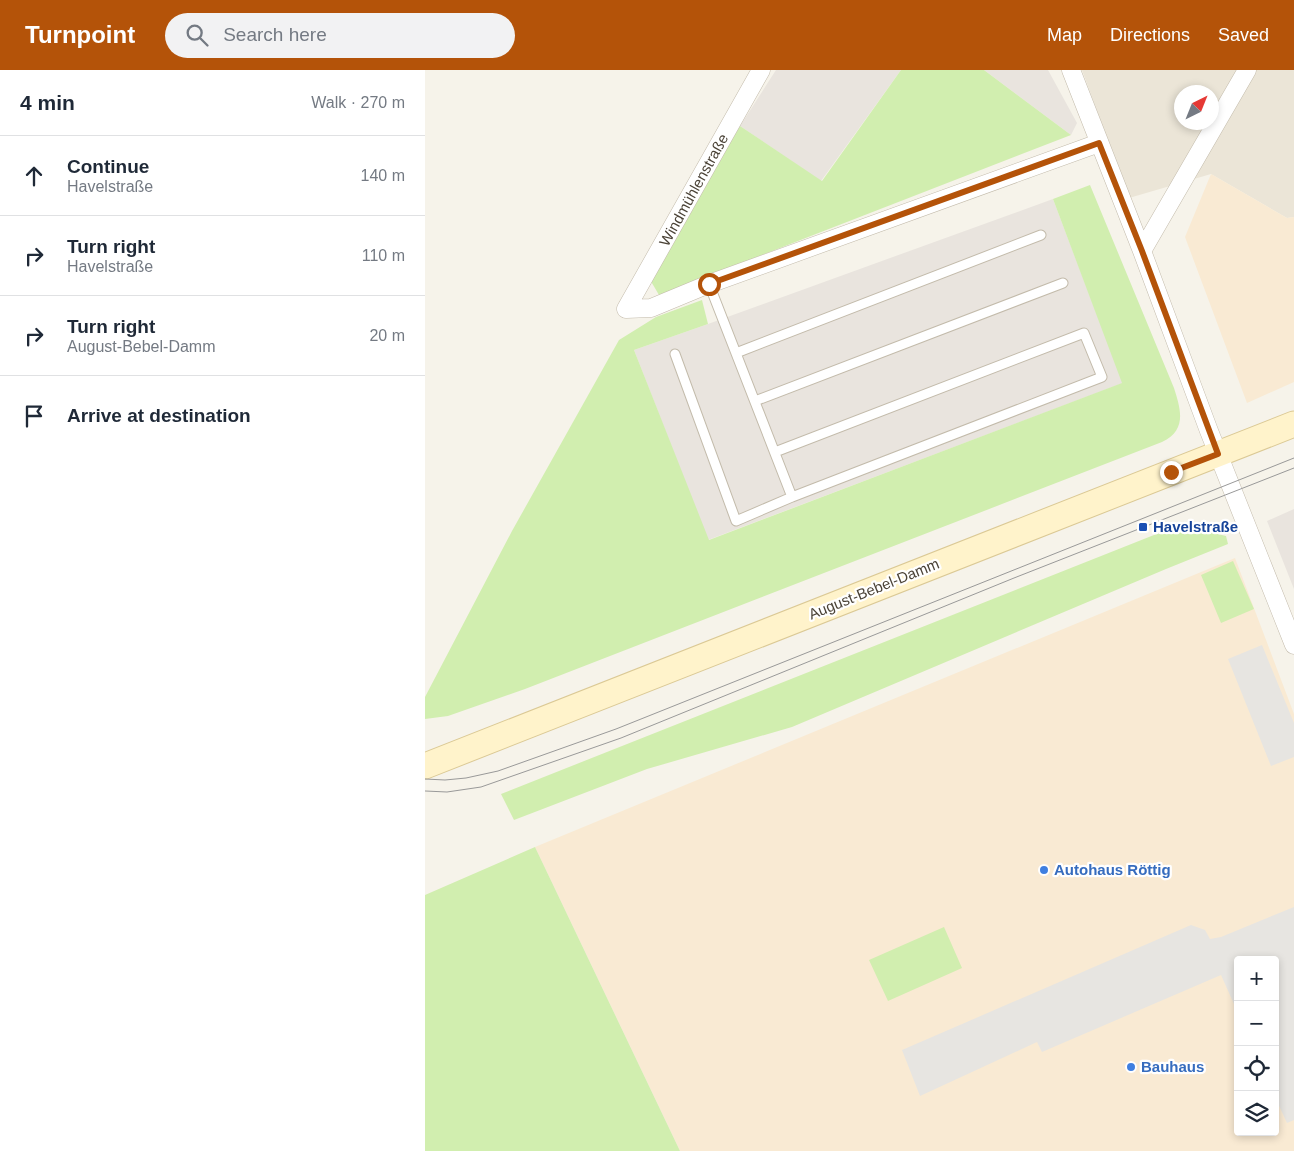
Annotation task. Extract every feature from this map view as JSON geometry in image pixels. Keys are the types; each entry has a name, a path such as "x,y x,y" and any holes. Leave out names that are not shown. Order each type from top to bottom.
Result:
{"main road":[{"name":"August-Bebel-Damm","path":"425,766 1294,424"},
{"name":"August-Bebel-Damm","path":"425,750 455,754"}],"street":[{"name":"Windmühlenstraße","path":"709,284 651,308 626,310 761,70"},
{"path":"1071,70 1142,251 1218,454 1294,645"},
{"path":"1142,251 1247,70"},
{"path":"709,284 1099,143"}],"lane":[{"path":"736,353 1041,235"},
{"path":"755,401 1063,283"},
{"path":"709,284 792,497"},
{"path":"675,354 736,521 792,497 1102,377 1084,333 775,452"}],"shaded area":[{"path":"776,70 901,70 821,181 740,126"},
{"path":"984,70 1048,70 1077,123 1071,135"},
{"path":"1082,70 1294,70 1294,217 1287,218 1211,174 1129,198"},
{"path":"1211,174 1287,218 1294,217 1294,382 1247,403 1185,237"},
{"path":"1053,199 1123,383 708,540 634,350"},
{"path":"1294,509 1294,589 1267,521"},
{"path":"1235,558 1294,714 1294,1151 680,1151 535,847"},
{"path":"1262,645 1294,723 1294,757 1271,766 1228,659"},
{"path":"1294,907 1294,1120 1287,1123 1279,1106 1279,956 1234,956 1234,1004 1221,975 1042,1052 1037,1042 920,1096 902,1050 1191,925 1205,930 1210,939 1221,937"}],"green space":[{"path":"901,70 984,70 1071,135 659,295 649,278 740,126 822,181"},
{"path":"1090,185 1174,388 1179,404 1180,419 1179,425 1170,437 1162,442 525,689 448,716 425,719 425,697 512,531 619,340 656,317 702,300 708,324 634,350 709,540 1122,383 1053,199"},
{"path":"1184,526 1226,536 1228,544 792,727 647,769 514,820 501,794 1154,535"},
{"path":"1233,561 1254,609 1221,623 1201,575"},
{"path":"535,847 680,1151 425,1151 425,895"},
{"path":"944,927 962,968 888,1001 869,960"}],"tram line":[{"path":"425,779 466,778 498,771 616,729 1294,458"},
{"path":"425,791 447,792 481,787 621,738 1014,578 1294,468"}],"place":[{"name":"Havelstraße","path":"1143,527"},
{"name":"Autohaus Röttig","path":"1044,870"},
{"name":"Bauhaus","path":"1131,1067"}],"route":[{"path":"709,284 1099,143 1142,251 1218,454 1171,472"}]}
